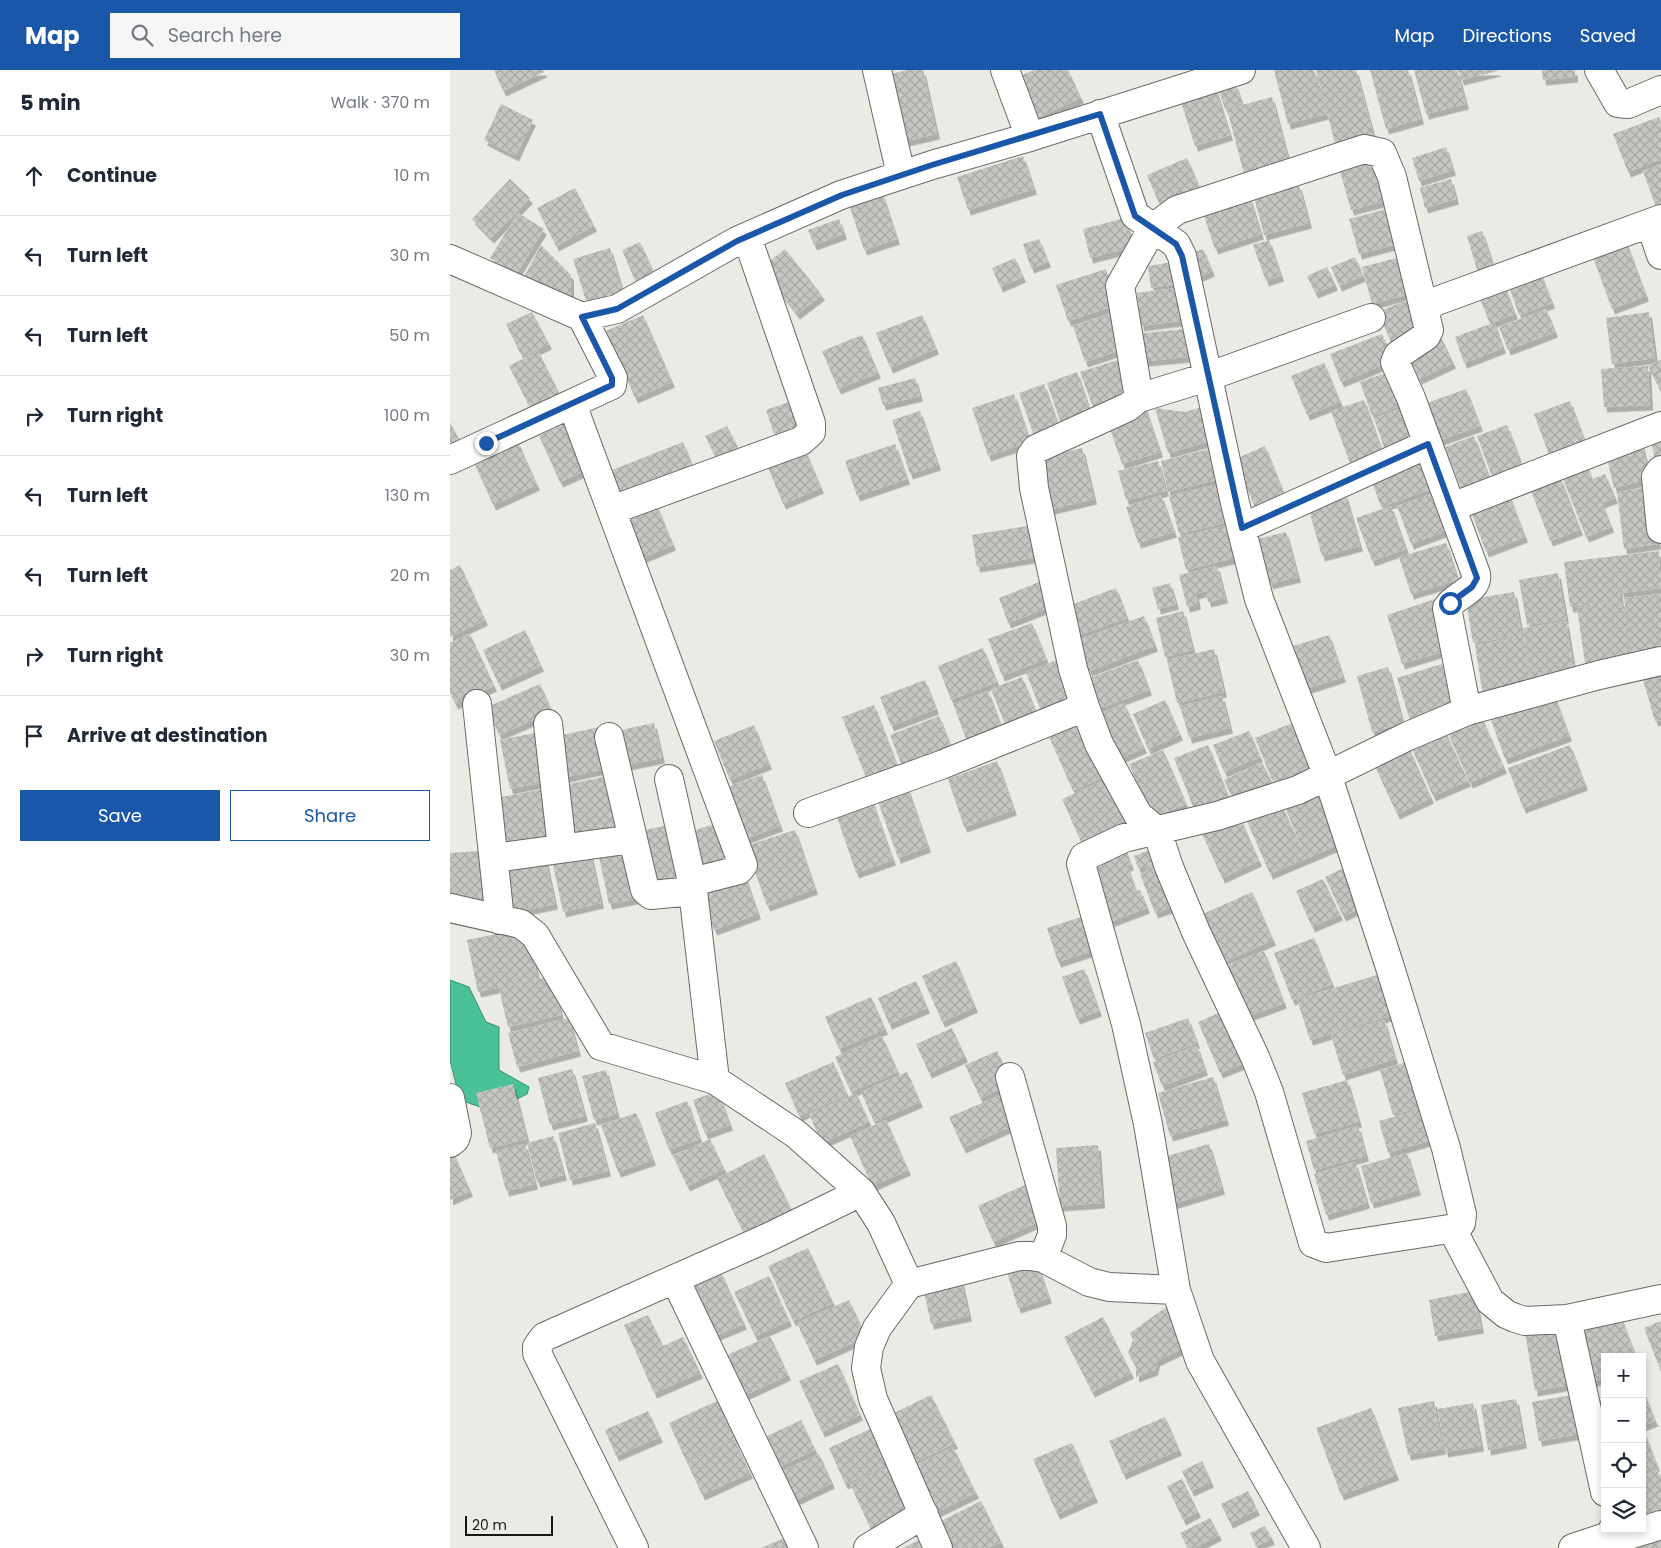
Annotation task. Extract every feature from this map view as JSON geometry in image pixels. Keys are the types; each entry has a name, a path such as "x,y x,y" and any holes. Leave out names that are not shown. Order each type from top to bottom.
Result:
{"street":[{"path":"877,70 901,175"},
{"path":"1005,70 1030,137"},
{"path":"450,259 582,317 617,309 747,237 842,195 1100,114 1188,78 1241,70"},
{"path":"1599,70 1618,103 1628,104 1661,90"},
{"path":"1100,114 1133,213 1138,219 1176,244 1182,256 1242,528 1260,599 1327,774 1446,1148 1462,1214 1461,1223 1453,1231"},
{"path":"1139,398 1119,291 1122,280 1152,229 1164,218 1193,204 1364,149 1382,153 1389,168 1428,333 1395,360 1452,507 1477,578 1472,587 1452,601 1447,608 1467,711"},
{"path":"1423,306 1655,221 1661,254"},
{"path":"612,510 801,441 811,432 812,423 747,237"},
{"path":"450,460 612,385 613,383 582,317"},
{"path":"1371,318 1208,377 1139,398 1128,407 1036,449 1031,456 1034,488 1065,631 1085,707 1099,744 1138,815 1157,831 1169,867 1196,932 1263,1075 1313,1243 1326,1248 1447,1228 1453,1231 1490,1301 1506,1314 1525,1321 1568,1319 1661,1299"},
{"path":"572,404 744,865 739,870 693,886 651,895 648,893 643,884 609,737"},
{"path":"1452,507 1661,426"},
{"path":"1242,528 1428,444"},
{"path":"1661,470 1656,477 1661,529"},
{"path":"1306,1548 1200,1361 1176,1290 1148,1124 1126,1024 1081,864 1084,857 1091,852 1124,838 1217,816 1298,790 1327,774 1467,711 1599,675 1661,661"},
{"path":"477,704 500,920"},
{"path":"808,813 941,765 1085,707"},
{"path":"548,724 562,848"},
{"path":"669,779 693,886 715,1080"},
{"path":"494,858 633,839"},
{"path":"450,908 521,924 535,935 601,1046 715,1080 796,1134 861,1192 881,1223 909,1284"},
{"path":"1010,1077 1051,1220 1052,1235 1043,1258"},
{"path":"450,1098 457,1132 455,1139 450,1143"},
{"path":"634,1548 537,1353 537,1347 544,1337 675,1279 861,1192"},
{"path":"938,1548 873,1398 866,1368 869,1348 877,1328 909,1284 1019,1256 1043,1258 1089,1282 1109,1287 1176,1290"},
{"path":"675,1279 804,1548"},
{"path":"1568,1319 1604,1488"},
{"path":"868,1548 924,1514"},
{"path":"1573,1548 1661,1525"}],"shaded area":[{"path":"450,980 469,987 486,1022 499,1027 499,1070 529,1087 527,1094 492,1111 460,1100 450,1060"}],"building":[{"path":"494,70 543,70 544,72 503,91"},
{"path":"907,70 923,70 937,134 906,141 891,74"},
{"path":"1034,70 1068,70 1081,98 1037,118 1018,77"},
{"path":"1274,70 1314,70 1326,114 1288,124"},
{"path":"1316,70 1356,70 1375,141 1337,151"},
{"path":"1370,70 1408,70 1421,119 1386,129"},
{"path":"1414,70 1457,70 1466,104 1426,114"},
{"path":"1458,70 1498,70 1498,71 1461,80"},
{"path":"1542,70 1575,70 1575,77 1543,80"},
{"path":"1235,83 1242,103 1225,109 1218,89"},
{"path":"1215,87 1230,135 1195,146 1180,99"},
{"path":"1272,97 1290,166 1245,178 1227,109"},
{"path":"501,104 533,120 516,156 484,140"},
{"path":"1659,117 1661,122 1661,159 1628,172 1613,134"},
{"path":"1446,147 1453,170 1419,181 1412,158"},
{"path":"1023,156 1034,189 968,210 957,177"},
{"path":"1382,157 1393,199 1351,210 1339,168"},
{"path":"1187,158 1203,196 1163,213 1147,175"},
{"path":"1661,164 1661,212 1658,213 1643,171"},
{"path":"510,179 530,198 491,238 472,219"},
{"path":"1451,179 1456,199 1425,208 1420,188"},
{"path":"1299,185 1309,223 1264,235 1254,197"},
{"path":"575,188 594,226 556,246 537,208"},
{"path":"1247,189 1261,234 1215,249 1200,204"},
{"path":"882,193 897,239 864,250 849,204"},
{"path":"1394,207 1404,242 1359,254 1349,219"},
{"path":"518,213 544,229 516,275 490,258"},
{"path":"1125,218 1133,247 1090,258 1083,229"},
{"path":"839,219 844,234 814,245 808,230"},
{"path":"1482,231 1495,271 1479,276 1467,236"},
{"path":"1039,239 1048,262 1031,268 1023,244"},
{"path":"1625,239 1646,296 1612,309 1591,252"},
{"path":"1269,240 1281,276 1266,281 1253,245"},
{"path":"640,242 655,275 636,283 622,250"},
{"path":"541,245 571,275 571,306 523,279"},
{"path":"610,248 623,293 587,304 573,259"},
{"path":"785,249 822,295 797,314 761,268"},
{"path":"1203,249 1212,271 1194,279 1185,256"},
{"path":"1408,255 1417,292 1372,304 1362,267"},
{"path":"1355,257 1363,276 1339,286 1331,267"},
{"path":"1015,258 1023,277 1000,287 992,268"},
{"path":"1179,261 1182,283 1151,288 1148,266"},
{"path":"1327,267 1335,285 1315,293 1307,276"},
{"path":"1106,269 1117,305 1068,321 1056,285"},
{"path":"1540,272 1552,303 1519,315 1508,284"},
{"path":"1504,285 1515,314 1494,322 1503,348 1464,363 1455,337 1490,324 1478,294"},
{"path":"1184,287 1188,320 1141,326 1137,293"},
{"path":"1412,298 1427,333 1393,347 1378,312"},
{"path":"1546,309 1555,332 1508,350 1499,327"},
{"path":"532,312 549,344 522,357 506,324"},
{"path":"1115,312 1127,348 1085,362 1073,326"},
{"path":"1649,312 1655,358 1612,364 1606,318"},
{"path":"643,315 672,382 635,398 606,331"},
{"path":"922,315 936,349 890,368 876,333"},
{"path":"1195,328 1198,356 1137,362 1135,334"},
{"path":"1382,334 1393,361 1341,382 1330,354"},
{"path":"862,335 878,373 838,389 822,351"},
{"path":"1442,339 1453,363 1419,379 1407,354"},
{"path":"538,351 562,399 533,414 509,366"},
{"path":"1123,358 1136,395 1094,410 1080,372"},
{"path":"1661,360 1661,392 1648,366"},
{"path":"1324,363 1340,402 1307,415 1291,376"},
{"path":"1648,366 1650,405 1604,407 1601,369"},
{"path":"1394,370 1406,404 1372,416 1360,382"},
{"path":"1077,372 1091,414 1061,424 1047,383"},
{"path":"915,378 920,396 883,405 878,388"},
{"path":"1044,384 1059,428 1034,436 1019,393"},
{"path":"1466,389 1480,426 1441,440 1427,403"},
{"path":"1014,394 1030,442 988,456 972,408"},
{"path":"797,399 806,423 774,434 766,410"},
{"path":"1364,400 1384,457 1352,469 1331,411"},
{"path":"1570,401 1585,442 1549,455 1534,414"},
{"path":"1144,404 1160,452 1122,464 1106,417"},
{"path":"1410,405 1424,443 1387,456 1374,418"},
{"path":"1205,406 1214,440 1168,453 1155,408 1185,412"},
{"path":"920,411 938,465 910,474 892,420"},
{"path":"450,422 464,449 450,457"},
{"path":"568,422 589,469 560,482 539,436"},
{"path":"1507,425 1526,476 1496,487 1477,436"},
{"path":"727,426 738,448 716,458 705,436"},
{"path":"1661,431 1661,465 1656,466 1650,433"},
{"path":"1474,436 1493,488 1465,498 1445,447"},
{"path":"517,440 537,485 493,505 473,460"},
{"path":"1641,441 1650,479 1614,488 1605,450"},
{"path":"683,442 694,470 619,501 607,472"},
{"path":"895,444 907,479 857,496 845,461"},
{"path":"1221,446 1228,477 1168,492 1161,461"},
{"path":"1265,446 1288,504 1258,515 1235,459"},
{"path":"1082,448 1094,499 1048,510 1036,459"},
{"path":"805,450 821,488 783,504 767,465"},
{"path":"1422,453 1435,488 1381,507 1369,473"},
{"path":"1158,461 1166,491 1126,500 1118,471"},
{"path":"1585,461 1592,479 1605,474 1615,498 1602,503 1611,527 1586,537 1560,471"},
{"path":"1560,477 1580,530 1550,541 1530,488"},
{"path":"1227,482 1236,520 1179,534 1169,496"},
{"path":"1650,487 1658,544 1624,549 1617,492"},
{"path":"1440,491 1454,528 1411,544 1397,506"},
{"path":"1345,493 1360,546 1322,556 1307,503"},
{"path":"1161,495 1174,532 1138,543 1126,507"},
{"path":"1509,495 1525,537 1486,552 1470,509"},
{"path":"654,499 673,545 642,558 623,511"},
{"path":"1391,506 1406,549 1372,561 1356,518"},
{"path":"1235,524 1243,556 1186,570 1178,537"},
{"path":"1034,525 1039,557 977,567 972,535"},
{"path":"1286,532 1298,577 1270,584 1257,539"},
{"path":"1446,543 1458,580 1411,594 1399,557"},
{"path":"1659,551 1661,588 1621,593 1617,570 1621,601 1570,607 1564,562"},
{"path":"460,565 485,620 450,637 450,570"},
{"path":"1217,566 1225,598 1208,602 1206,591 1196,594 1198,604 1187,607 1179,575"},
{"path":"1558,573 1566,619 1527,625 1519,580"},
{"path":"1039,582 1049,607 1008,623 999,598"},
{"path":"1170,583 1176,604 1158,609 1152,588"},
{"path":"1116,588 1127,618 1079,635 1068,606"},
{"path":"1514,592 1522,635 1473,643 1466,600"},
{"path":"1661,594 1661,656 1632,660 1624,598"},
{"path":"1435,599 1451,649 1402,664 1387,615"},
{"path":"1623,601 1631,664 1586,670 1577,608"},
{"path":"1183,611 1193,650 1165,657 1156,618"},
{"path":"1144,616 1155,646 1089,671 1078,640"},
{"path":"1566,621 1575,676 1532,684 1523,628"},
{"path":"1032,623 1046,659 1002,676 988,639"},
{"path":"525,630 541,666 499,685 483,650"},
{"path":"470,634 494,686 455,704 450,692 450,643"},
{"path":"1329,635 1343,677 1306,689 1293,646"},
{"path":"1523,636 1532,688 1483,696 1475,645"},
{"path":"983,648 997,682 951,700 938,666"},
{"path":"1214,649 1224,692 1177,703 1167,660"},
{"path":"1062,658 1079,703 1043,717 1026,672"},
{"path":"1138,660 1149,690 1098,709 1087,679"},
{"path":"1448,662 1462,708 1411,724 1397,678"},
{"path":"1388,667 1403,723 1372,732 1357,676"},
{"path":"1661,675 1661,720 1655,721 1643,680"},
{"path":"1022,677 1039,720 1008,732 991,689"},
{"path":"925,680 936,709 891,726 880,697"},
{"path":"540,684 552,712 499,735 487,707"},
{"path":"988,691 1003,731 968,744 953,704"},
{"path":"1554,695 1569,736 1505,759 1490,717"},
{"path":"1222,696 1230,728 1189,738 1180,706"},
{"path":"1165,700 1180,735 1148,749 1133,714"},
{"path":"1124,703 1144,748 1116,760 1097,715"},
{"path":"874,705 898,768 867,780 842,717"},
{"path":"939,716 951,747 902,766 890,735"},
{"path":"1481,716 1504,768 1470,783 1447,731"},
{"path":"1081,718 1106,776 1073,791 1047,732"},
{"path":"1302,719 1324,773 1277,792 1255,738"},
{"path":"654,723 662,758 623,766 616,731"},
{"path":"754,725 769,764 730,780 714,741"},
{"path":"604,726 613,767 562,778 553,737"},
{"path":"1444,729 1468,781 1433,796 1410,744"},
{"path":"1249,731 1260,757 1224,772 1213,745"},
{"path":"539,732 549,781 510,789 500,740"},
{"path":"1407,744 1431,798 1397,814 1372,760"},
{"path":"1208,745 1229,799 1195,812 1174,758"},
{"path":"1570,745 1585,785 1523,808 1508,768"},
{"path":"1163,750 1186,804 1152,818 1129,764"},
{"path":"997,761 1014,810 964,827 948,779"},
{"path":"1262,762 1275,789 1236,806 1224,780"},
{"path":"762,775 780,826 742,840 724,788"},
{"path":"1116,775 1135,821 1082,844 1062,799"},
{"path":"609,776 621,833 571,843 559,786"},
{"path":"907,786 928,847 898,858 876,796"},
{"path":"1324,786 1348,841 1270,874 1246,819 1281,804 1305,855 1283,803"},
{"path":"549,788 559,842 506,851 496,798"},
{"path":"871,798 893,860 856,873 835,811"},
{"path":"1238,813 1259,861 1222,878 1200,829"},
{"path":"726,820 741,863 698,877 684,834"},
{"path":"672,824 685,881 649,889 637,832"},
{"path":"795,830 815,889 767,906 746,846"},
{"path":"628,845 640,898 609,904 598,852"},
{"path":"1124,846 1131,865 1127,866 1136,891 1140,890 1147,908 1110,922 1089,859"},
{"path":"1160,846 1181,904 1155,913 1140,874 1148,871 1146,866 1138,868 1134,856"},
{"path":"491,850 494,900 450,903 450,853"},
{"path":"590,852 601,903 563,912 552,860"},
{"path":"545,857 555,904 512,913 502,867"},
{"path":"1350,865 1368,905 1343,916 1325,877"},
{"path":"743,870 758,914 714,930 699,886"},
{"path":"1323,879 1340,915 1312,927 1296,891"},
{"path":"1252,892 1273,940 1224,962 1203,914"},
{"path":"1084,916 1095,950 1058,962 1047,928"},
{"path":"527,928 538,979 478,992 467,940"},
{"path":"1314,938 1332,984 1292,1000 1274,953"},
{"path":"1264,951 1284,1003 1246,1017 1226,965"},
{"path":"956,961 975,1007 942,1022 922,976"},
{"path":"1084,969 1099,1011 1077,1019 1062,977"},
{"path":"1377,975 1389,1016 1310,1040 1297,999"},
{"path":"551,976 561,1015 508,1027 499,989"},
{"path":"916,981 927,1008 889,1024 878,998"},
{"path":"871,997 885,1029 839,1049 825,1017"},
{"path":"1225,1010 1247,1062 1220,1073 1198,1022"},
{"path":"569,1018 578,1051 517,1067 508,1033"},
{"path":"1188,1018 1197,1043 1154,1059 1145,1033"},
{"path":"1384,1020 1395,1059 1343,1075 1331,1035"},
{"path":"952,1028 965,1057 929,1073 916,1044"},
{"path":"882,1036 898,1072 851,1092 835,1057"},
{"path":"1197,1046 1205,1070 1162,1086 1153,1062"},
{"path":"997,1051 1012,1084 980,1098 965,1065"},
{"path":"1417,1059 1430,1105 1393,1115 1380,1070"},
{"path":"833,1062 847,1095 799,1116 785,1083"},
{"path":"572,1069 585,1116 550,1125 538,1078"},
{"path":"606,1070 617,1114 594,1120 582,1076"},
{"path":"907,1072 920,1102 874,1122 861,1092"},
{"path":"1213,1077 1226,1120 1170,1136 1158,1093"},
{"path":"1347,1080 1359,1122 1314,1134 1302,1093"},
{"path":"513,1084 527,1139 490,1148 476,1093"},
{"path":"718,1091 730,1125 705,1134 693,1100"},
{"path":"1008,1092 1021,1122 963,1148 949,1117"},
{"path":"856,1093 869,1122 822,1143 809,1114"},
{"path":"687,1101 700,1139 669,1150 655,1113"},
{"path":"1429,1107 1438,1138 1388,1153 1379,1121"},
{"path":"636,1113 653,1160 618,1172 601,1125"},
{"path":"886,1120 908,1170 872,1186 850,1136"},
{"path":"595,1123 608,1171 570,1180 558,1133"},
{"path":"1358,1126 1366,1156 1314,1170 1306,1141"},
{"path":"553,1136 564,1175 537,1182 527,1143"},
{"path":"710,1139 724,1169 687,1186 673,1156"},
{"path":"525,1144 535,1184 506,1191 496,1151"},
{"path":"1209,1144 1222,1189 1173,1204 1160,1158"},
{"path":"450,1145 470,1191 450,1200"},
{"path":"1098,1145 1102,1203 1060,1206 1056,1148"},
{"path":"1407,1153 1418,1190 1371,1203 1361,1166"},
{"path":"764,1154 793,1213 745,1236 717,1178"},
{"path":"1355,1162 1367,1203 1326,1215 1314,1174"},
{"path":"1027,1184 1043,1220 993,1242 978,1206"},
{"path":"808,1248 833,1303 793,1321 768,1266"},
{"path":"1035,1257 1049,1298 1018,1308 1005,1266"},
{"path":"721,1272 744,1324 713,1337 690,1285"},
{"path":"960,1275 969,1316 931,1324 922,1283"},
{"path":"769,1276 789,1321 755,1336 734,1292"},
{"path":"1474,1291 1481,1328 1435,1336 1429,1300"},
{"path":"849,1300 866,1337 814,1360 797,1323"},
{"path":"1169,1305 1192,1344 1157,1361 1155,1370 1136,1377 1136,1367 1128,1353 1133,1340 1130,1333"},
{"path":"648,1315 663,1346 683,1337 700,1373 654,1393 624,1325"},
{"path":"1620,1315 1634,1353 1601,1353 1601,1379 1593,1382 1574,1333"},
{"path":"1103,1317 1131,1373 1092,1392 1064,1337"},
{"path":"1661,1321 1661,1372 1644,1328"},
{"path":"1564,1326 1575,1384 1535,1391 1525,1333"},
{"path":"770,1336 788,1375 745,1395 727,1355"},
{"path":"838,1364 860,1415 822,1432 799,1381"},
{"path":"1578,1394 1585,1433 1539,1441 1532,1402"},
{"path":"931,1395 955,1443 916,1462 892,1414"},
{"path":"1646,1398 1655,1421 1646,1424"},
{"path":"1516,1399 1524,1443 1488,1450 1481,1405"},
{"path":"1601,1400 1601,1426 1592,1403"},
{"path":"717,1401 735,1439 686,1461 669,1423"},
{"path":"1434,1401 1443,1449 1408,1455 1398,1408"},
{"path":"1473,1403 1481,1446 1445,1452 1438,1409"},
{"path":"1371,1408 1396,1475 1341,1495 1316,1428"},
{"path":"648,1411 660,1437 616,1456 605,1430"},
{"path":"1165,1417 1179,1450 1123,1474 1109,1441"},
{"path":"801,1420 815,1450 781,1466 767,1436"},
{"path":"879,1425 895,1462 845,1484 829,1448"},
{"path":"1646,1437 1657,1466 1646,1470"},
{"path":"735,1441 750,1473 702,1495 687,1462"},
{"path":"1072,1443 1095,1497 1057,1514 1033,1459"},
{"path":"953,1447 976,1493 935,1513 912,1467"},
{"path":"819,1454 832,1483 794,1501 780,1472"},
{"path":"1202,1461 1211,1482 1191,1491 1182,1471"},
{"path":"895,1464 918,1514 873,1534 850,1484"},
{"path":"1657,1469 1661,1480 1661,1510 1646,1516 1646,1488 1646,1473"},
{"path":"1182,1479 1198,1512 1183,1520 1167,1486"},
{"path":"1248,1491 1257,1510 1230,1523 1221,1504"},
{"path":"981,1501 1001,1542 988,1548 950,1548 937,1523"},
{"path":"1210,1518 1219,1535 1194,1548 1188,1548 1180,1533"},
{"path":"1265,1526 1272,1539 1256,1546 1250,1533"},
{"path":"1661,1527 1661,1548 1629,1548"},
{"path":"787,1537 792,1548 761,1548"},
{"path":"925,1537 931,1548 903,1548"}],"route":[{"path":"486,443 612,385 612,378 582,317 617,309 737,241 842,195 932,165 1030,137 1100,114 1133,213 1138,219 1176,244 1182,256 1242,528 1428,444 1477,578 1476,583 1472,587 1450,603"}]}
